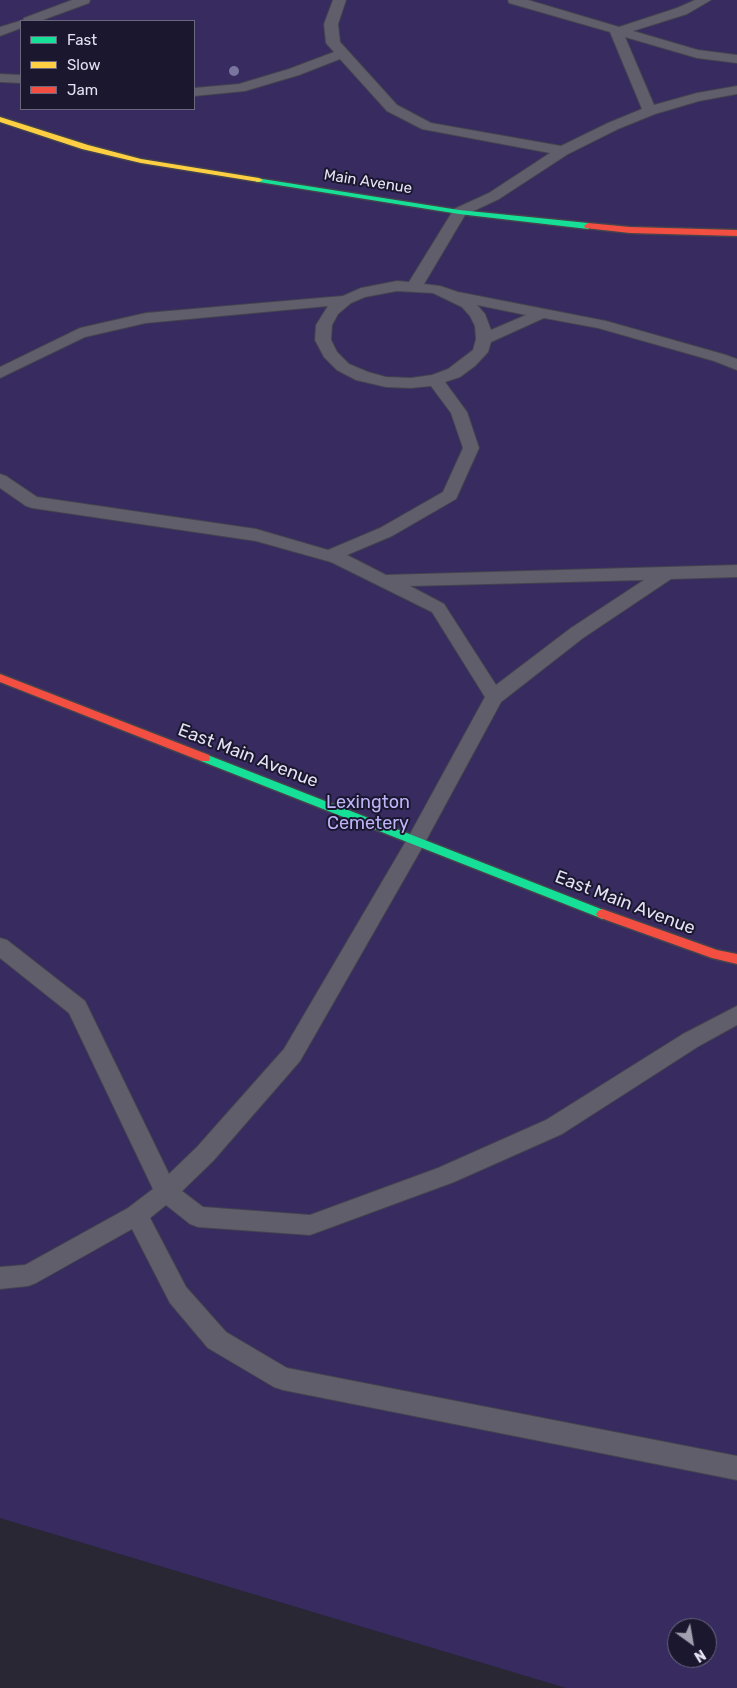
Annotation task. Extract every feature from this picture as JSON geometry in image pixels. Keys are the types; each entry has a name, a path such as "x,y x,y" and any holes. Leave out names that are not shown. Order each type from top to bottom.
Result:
{"street":[{"name":"Main Avenue","path":"0,119 86,147 141,161 459,212 630,230 737,233"},
{"name":"East Main Avenue","path":"0,678 628,924 716,956 737,959"}],"lane":[{"path":"32,20 84,0"},
{"path":"340,0 331,24 332,43 392,108 427,126 563,151"},
{"path":"514,0 616,32 697,54 737,59"},
{"path":"616,32 682,12 705,0"},
{"path":"0,32 20,24"},
{"path":"616,32 650,111"},
{"path":"195,92 240,88 294,72 342,52"},
{"path":"0,78 20,79"},
{"path":"415,286 459,212 494,196 563,151 613,126 650,111 698,97 737,90"},
{"path":"452,295 467,304 477,314 483,326 484,339 480,352 470,363 454,373 435,380 410,383 386,382 362,376 343,367 330,354 323,340 324,325 332,311 346,300 361,292 378,288 415,286 600,324 720,358 737,365"},
{"path":"0,373 80,333 146,318 346,300"},
{"path":"484,339 544,313"},
{"path":"329,556 386,532 450,495 470,448 459,412 435,380"},
{"path":"0,480 32,502 256,535 329,556 438,608 494,697"},
{"path":"384,582 737,571"},
{"path":"0,1278 28,1275 136,1215 166,1192 205,1154 292,1054 416,841 494,697 577,633 667,573"},
{"path":"0,946 77,1007 166,1192 198,1217 310,1225 446,1176 554,1127 690,1040 737,1015"},
{"path":"136,1215 178,1294 216,1340 283,1379 737,1468"}],"green space":[{"name":"Lexington Cemetery","path":"0,0 737,0 737,1688 566,1688 0,1518"}],"traffic: fast":[{"path":"259,180 459,212 588,226"},
{"path":"205,758 602,914"}],"traffic: slow":[{"path":"0,119 85,147 141,161 259,180"}],"traffic: jam":[{"path":"588,226 630,230 737,233"},
{"path":"0,678 205,758"},
{"path":"602,914 716,955 737,959"}]}
